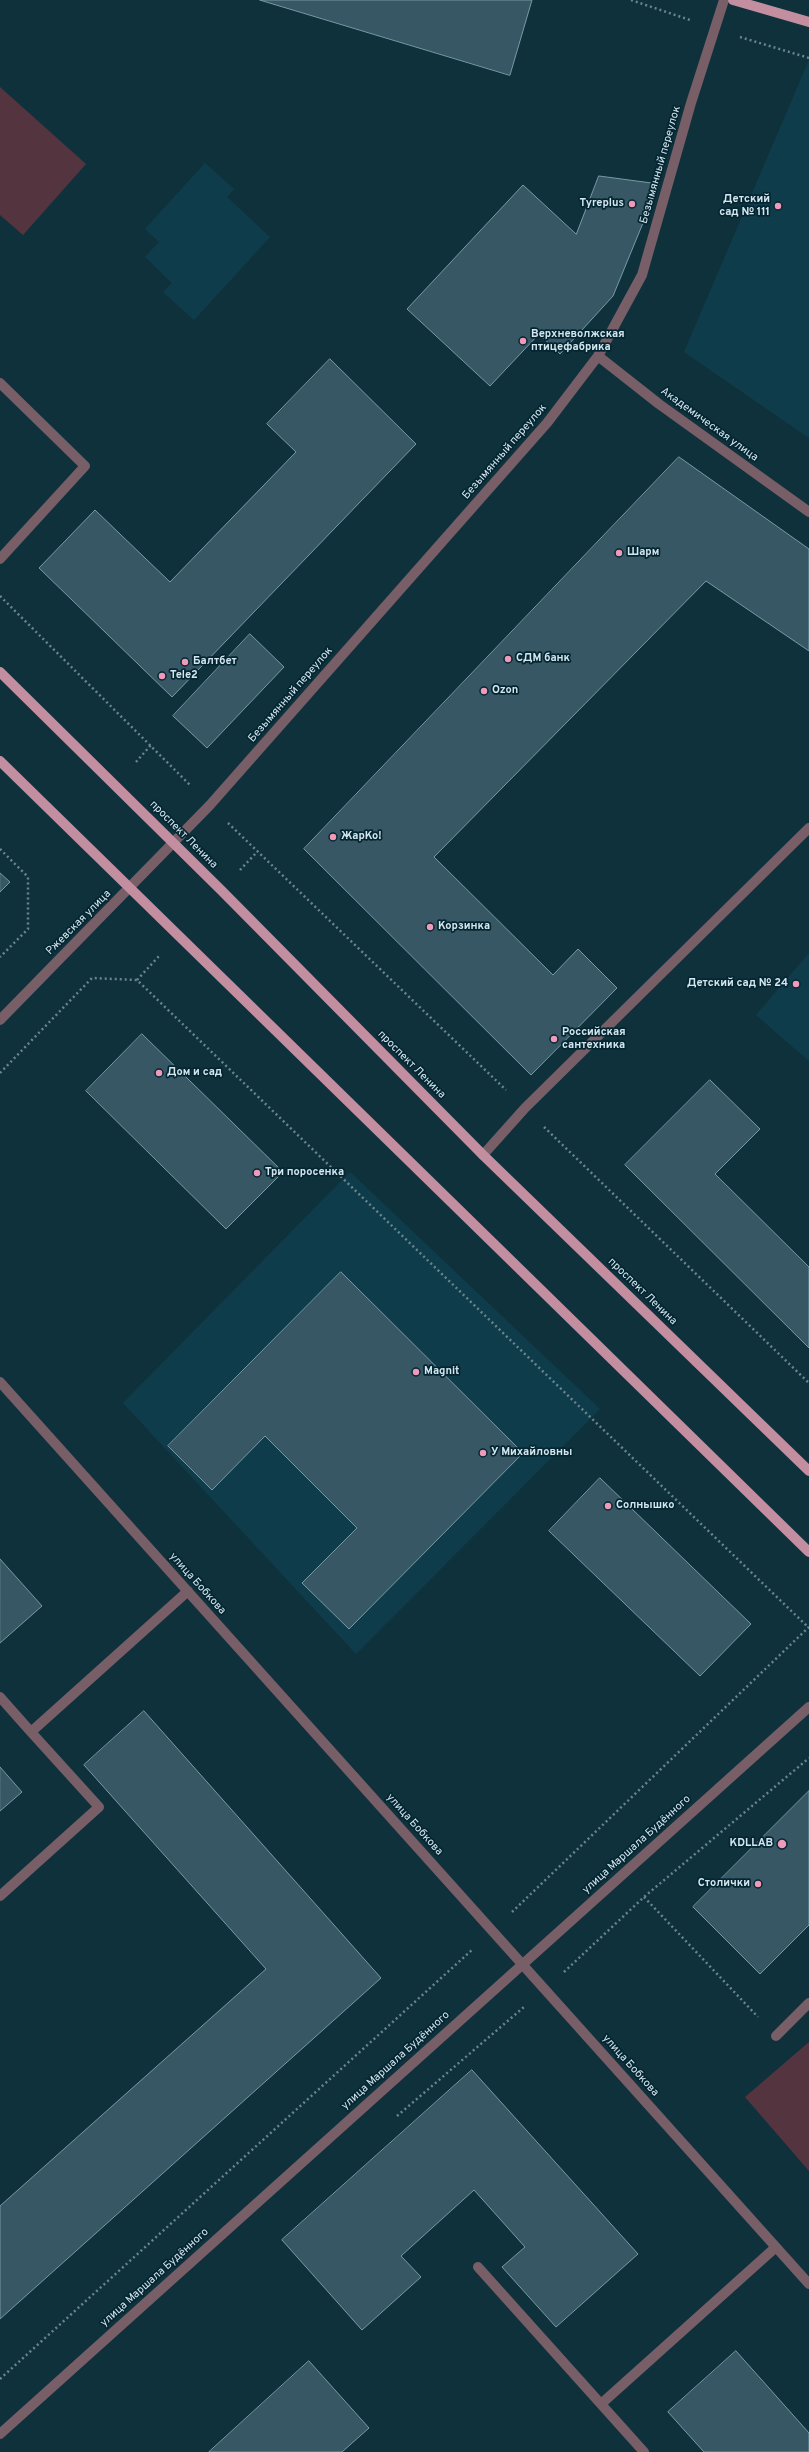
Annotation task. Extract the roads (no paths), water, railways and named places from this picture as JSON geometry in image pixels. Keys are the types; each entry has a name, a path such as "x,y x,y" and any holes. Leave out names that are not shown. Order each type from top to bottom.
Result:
{"main road":[{"path":"733,0 809,22"},
{"name":"проспект Ленина","path":"0,672 175,844 483,1155 809,1471"},
{"path":"0,761 809,1552"}],"street":[{"name":"Безымянный переулок","path":"175,844 547,423 598,356 642,275 691,103 724,0"},
{"name":"Академическая улица","path":"598,356 659,404 809,512"},
{"path":"0,383 85,466 0,559"},
{"path":"483,1155 526,1108 809,828"},
{"name":"Ржевская улица","path":"0,1020 175,844"},
{"name":"улица Бобкова","path":"0,1382 809,2284"},
{"path":"31,1732 188,1591"},
{"path":"0,1697 99,1807 0,1896"},
{"name":"улица Маршала Будённого","path":"0,2434 809,1707"},
{"path":"776,2036 809,2003"},
{"path":"601,2404 776,2247"},
{"path":"478,2267 644,2452"}],"place":[{"name":"Tyreplus","path":"632,204"},
{"name":"Детский сад № 111","path":"778,206"},
{"name":"Верхневолжская птицефабрика","path":"523,341"},
{"name":"Шарм","path":"619,553"},
{"name":"СДМ банк","path":"508,659"},
{"name":"Балтбет","path":"185,662"},
{"name":"Tele2","path":"162,676"},
{"name":"Ozon","path":"484,691"},
{"name":"ЖарКо!","path":"333,837"},
{"name":"Корзинка","path":"430,927"},
{"name":"Детский сад № 24","path":"796,984"},
{"name":"Российская сантехника","path":"554,1039"},
{"name":"Дом и сад","path":"159,1073"},
{"name":"Три поросенка","path":"257,1173"},
{"name":"Magnit","path":"416,1372"},
{"name":"У Михайловны","path":"483,1453"},
{"name":"Солнышко","path":"608,1506"},
{"name":"KDLLAB","path":"782,1844"},
{"name":"Столички","path":"758,1884"}]}
